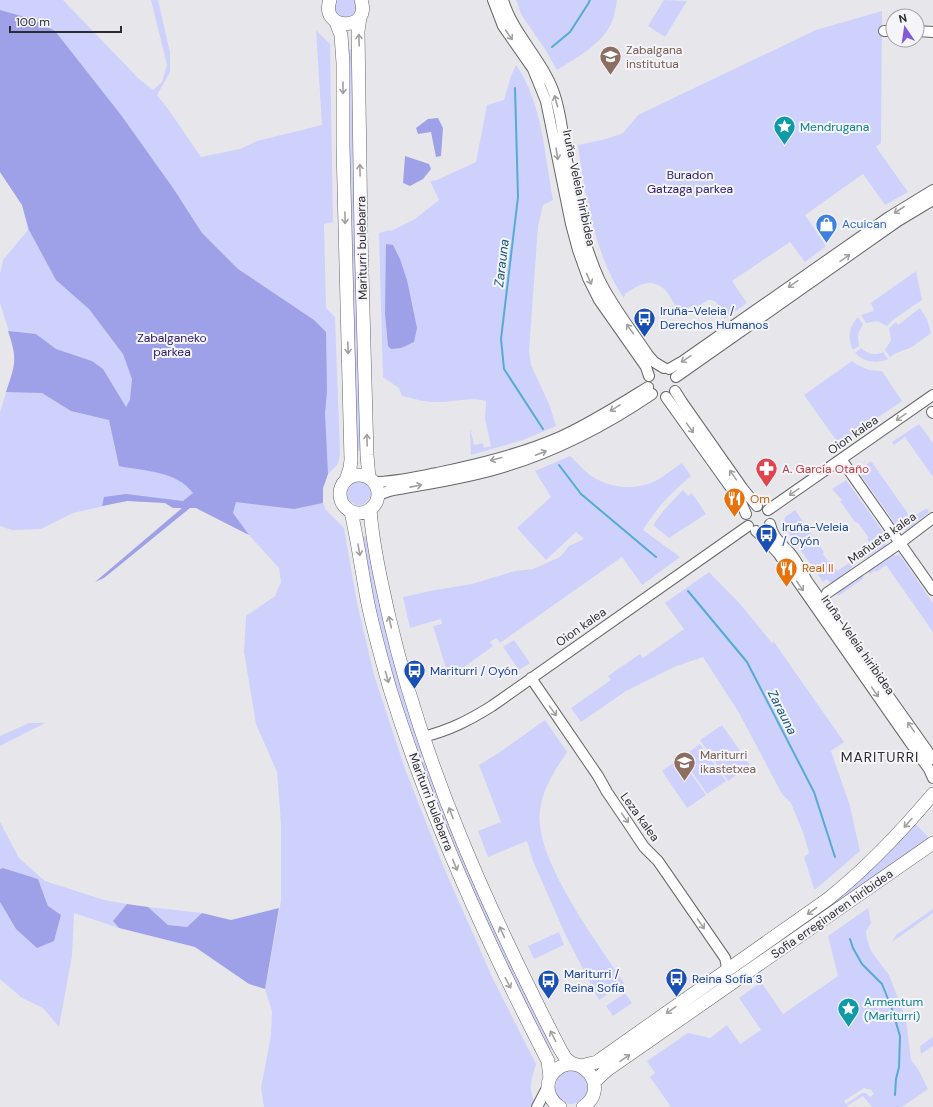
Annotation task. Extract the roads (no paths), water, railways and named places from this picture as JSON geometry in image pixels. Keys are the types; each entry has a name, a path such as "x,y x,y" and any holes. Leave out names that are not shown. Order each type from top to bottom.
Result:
{"main road":[{"name":"Mariturri bulebarra","path":"330,0 328,11 336,22 341,35 343,63 346,304 351,460 346,480"},
{"name":"Mariturri bulebarra","path":"361,0 363,7 358,31 361,237 367,447 372,480"},
{"path":"336,22 349,24 355,22 360,17"},
{"path":"353,476 362,476 372,480 377,488 377,501 370,510 364,513 351,512 342,503 340,497 342,485 346,480 353,476"},
{"name":"Mariturri bulebarra","path":"370,510 382,592 396,649 423,737 476,873 508,946 560,1049 566,1058 587,1070 594,1082"},
{"name":"Mariturri bulebarra","path":"351,512 368,604 381,655 429,801 461,880 500,966 548,1062 549,1093 552,1099 560,1107"},
{"name":"Sofia erreginaren hiribidea","path":"549,1082 554,1072 559,1068 597,1062 804,917 847,884 886,847 933,794"},
{"name":"Sofia erreginaren hiribidea","path":"594,1082 607,1070 933,843"},
{"path":"589,1104 594,1093 594,1082"}],"street":[{"name":"Iruña-Veleia hiribidea","path":"493,0 503,26 533,69 546,101 571,224 588,278 599,300 646,367 649,376"},
{"name":"Iruña-Veleia hiribidea","path":"503,0 509,16 536,57 554,93 562,125 566,156 580,222 590,256 599,279 616,308 648,355 654,362 666,369"},
{"path":"666,369 676,377 677,382 675,391 672,395 666,397 656,396 650,390 648,382 649,376 653,372 658,369 666,369 683,361 889,217 933,190"},
{"path":"676,377 892,225 933,200"},
{"path":"372,480 387,482 500,459 560,437 650,390"},
{"path":"378,495 390,491 468,476 499,468 536,455 591,431 611,420 650,390"},
{"path":"675,391 743,489 757,506"},
{"name":"Oion kalea","path":"768,510 933,395"},
{"path":"666,397 741,502 746,514 746,520 752,528 762,531 767,528 772,519 771,514 763,506 757,506 749,510 746,514"},
{"path":"841,459 933,590"},
{"name":"Mañueta kalea","path":"826,593 900,543 933,518"},
{"name":"Iruña-Veleia hiribidea","path":"770,524 777,541 791,554 808,581 933,759"},
{"name":"Iruña-Veleia hiribidea","path":"752,528 764,538 778,554 922,758 933,778"},
{"name":"Oion kalea","path":"423,737 455,727 492,706 752,528"},
{"name":"Leza kalea","path":"531,678 598,776 632,829 644,846 658,861 724,958 727,971"},
{"path":"537,1107 549,1082"}],"waterway":[{"name":"Zarauna","path":"552,47 570,32 590,0"},
{"name":"Zarauna","path":"515,88 518,197 501,339 504,369 543,429"},
{"name":"Zarauna","path":"559,465 581,494 656,557"},
{"name":"Zarauna","path":"688,591 747,662 814,792 835,857"},
{"name":"Zarauna","path":"850,939 862,964 882,984 892,1009 900,1036 899,1067 896,1079 895,1095"}],"place":[{"name":"Zabalgana institutua","path":"610,76"},
{"name":"Mendrugana","path":"784,146"},
{"name":"Acuican","path":"827,244"},
{"name":"Iruña-Veleia / Derechos Humanos","path":"645,338"},
{"name":"A. García Otaño","path":"767,488"},
{"name":"Om","path":"734,518"},
{"name":"Iruña-Veleia / Oyón","path":"766,554"},
{"name":"Real II","path":"786,588"},
{"name":"Mariturri / Oyón","path":"415,690"},
{"name":"Mariturri ikastetxea","path":"684,782"},
{"name":"Reina Sofía 3","path":"676,998"},
{"name":"Mariturri / Reina Sofía","path":"549,1000"},
{"name":"Armentum (Mariturri)","path":"848,1028"}],"district":[{"name":"MARITURRI","path":"880,757"}],"park label":[{"name":"Buradon Gatzaga parkea","path":"690,182"},
{"name":"Zabalganeko parkea","path":"172,345"}]}
